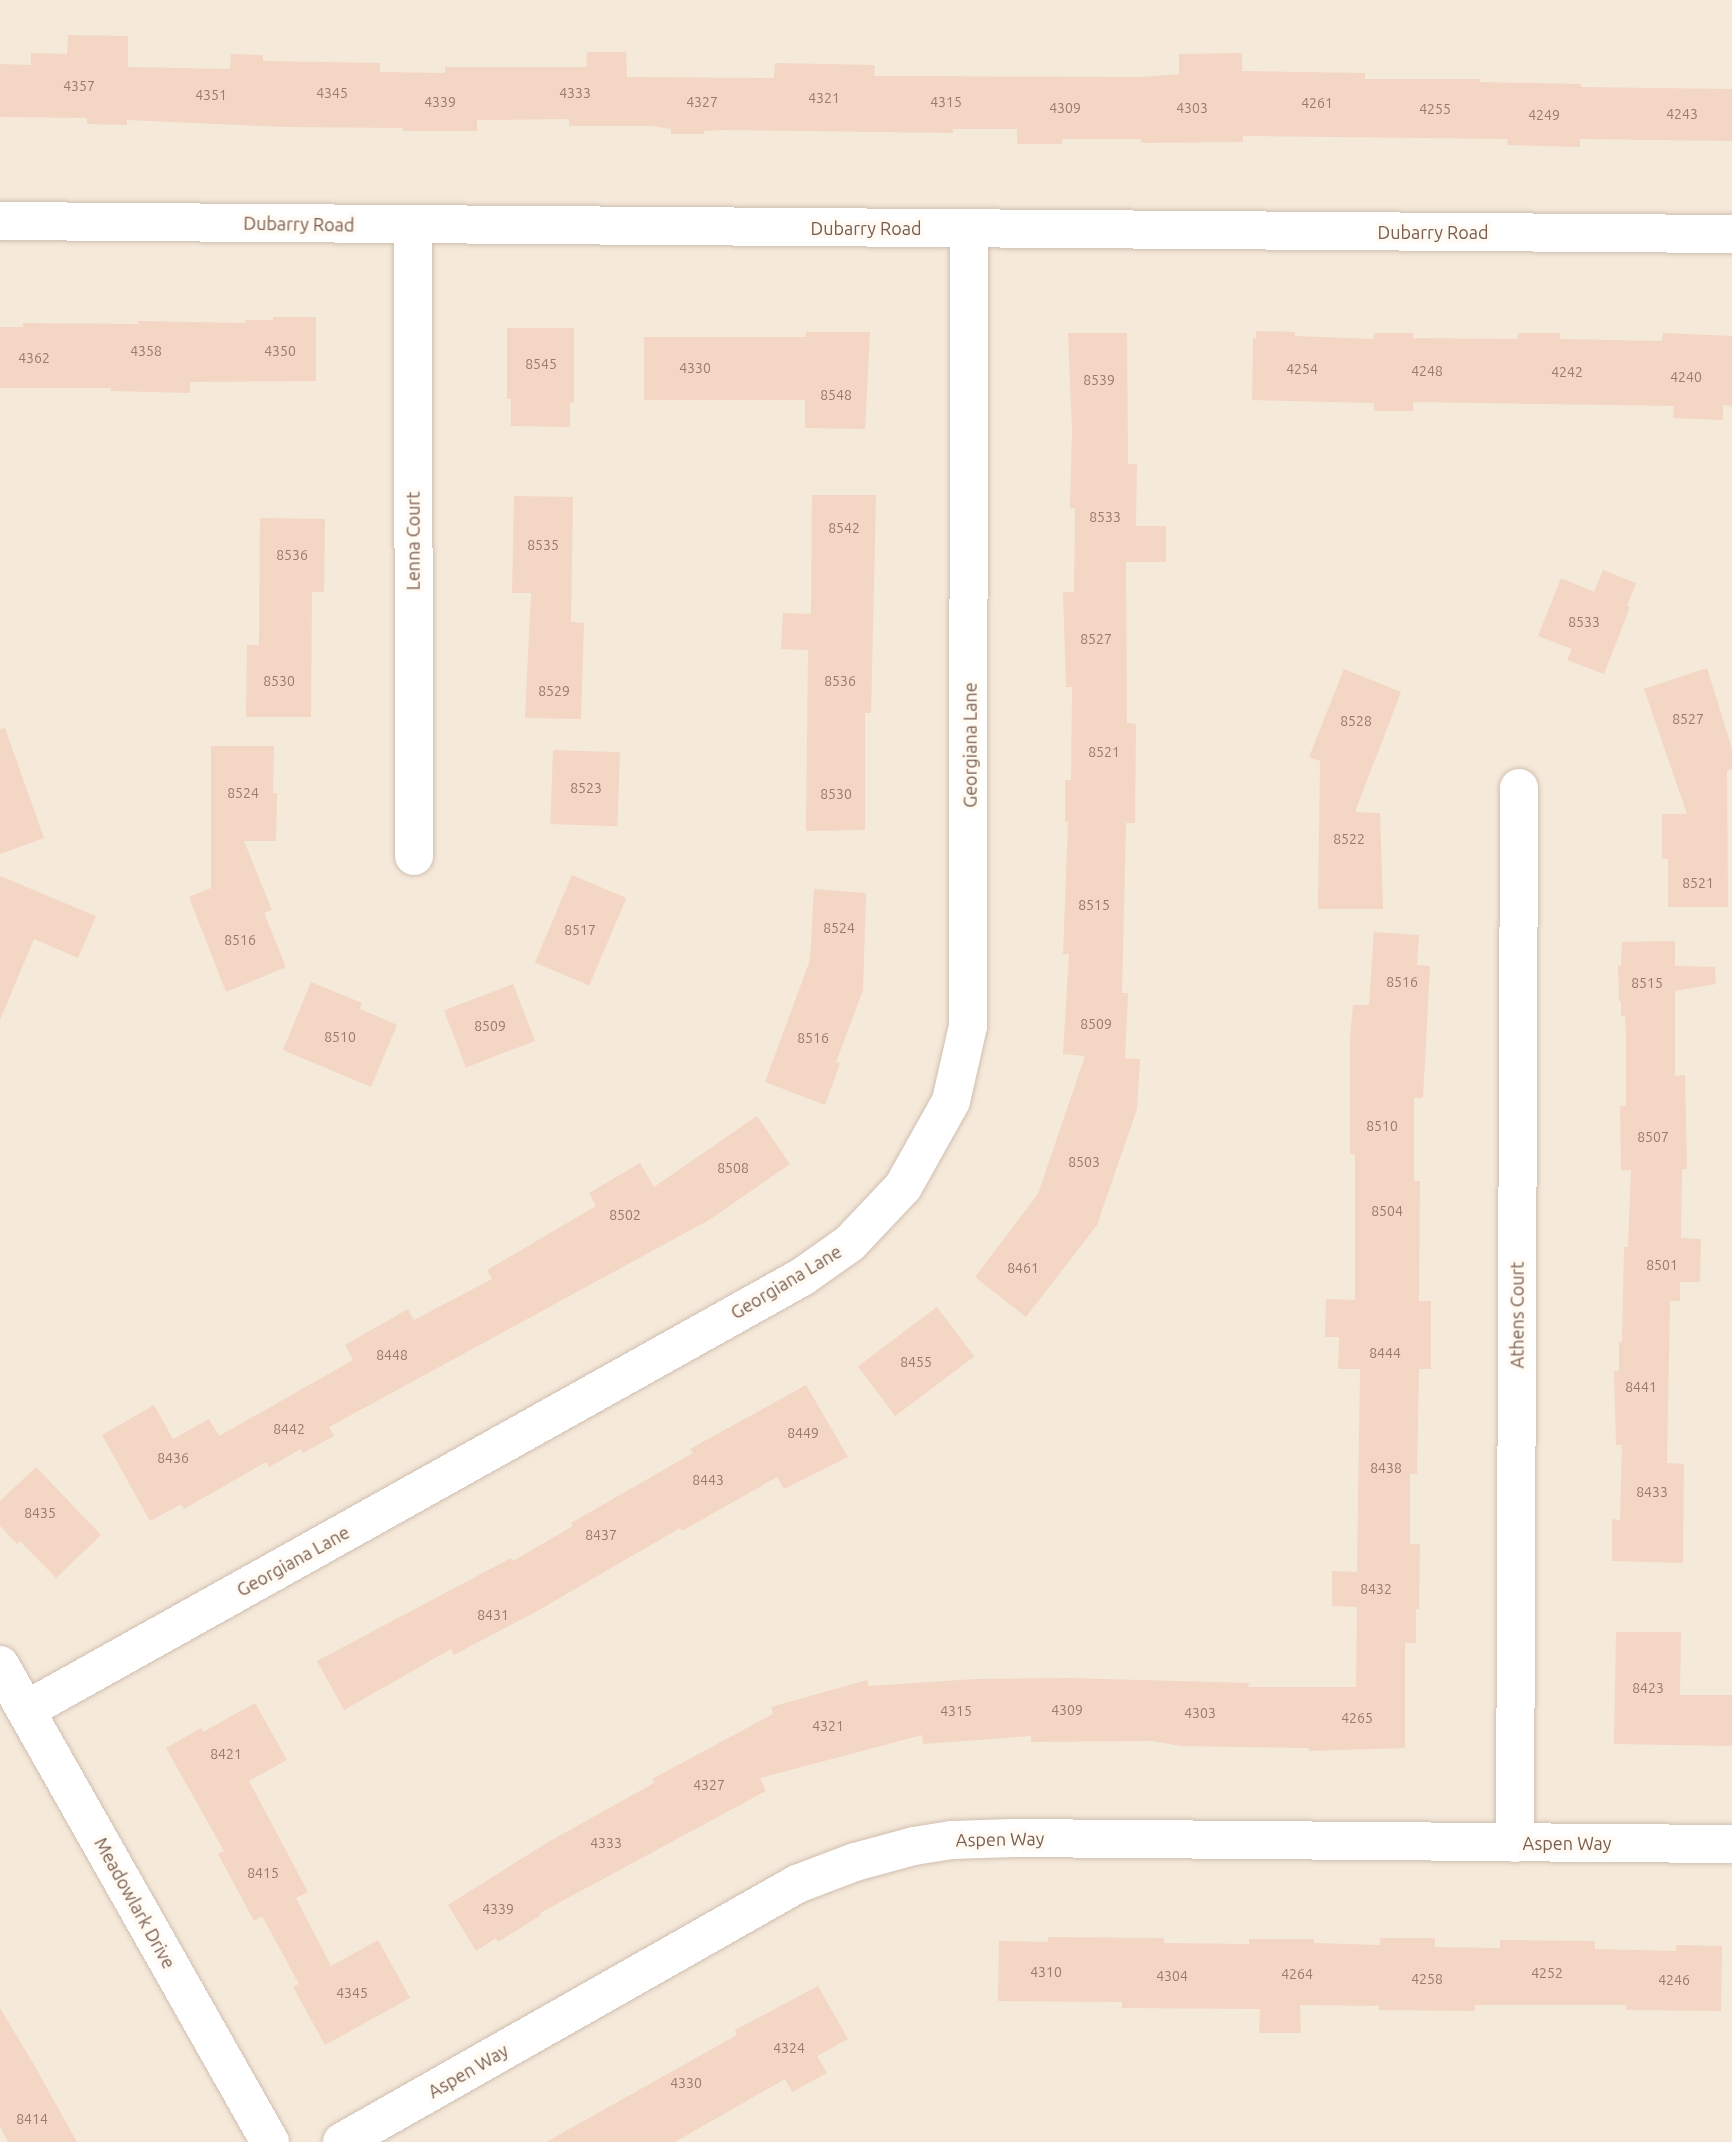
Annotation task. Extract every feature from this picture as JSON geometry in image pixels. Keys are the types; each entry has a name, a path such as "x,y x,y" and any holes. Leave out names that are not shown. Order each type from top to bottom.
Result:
{"street":[{"name":"Dubarry Road","path":"0,220 1732,234"},
{"name":"Lenna Court","path":"413,225 414,856"},
{"name":"Georgiana Lane","path":"26,1710 802,1277 850,1243 903,1186 951,1101 968,1026 969,229"},
{"name":"Athens Court","path":"1515,1843 1519,788"},
{"name":"Meadowlark Drive","path":"0,1665 270,2142"},
{"name":"Aspen Way","path":"342,2142 797,1884 874,1856 914,1846 974,1838 1732,1844"}],"shaded area":[{"path":"0,0 1732,0 1732,2142 0,2142"}],"building":[{"path":"68,35 128,36 128,67 230,69 231,54 263,55 263,61 380,63 380,72 445,73 445,67 586,67 587,52 626,52 627,77 774,78 775,63 875,65 874,76 1140,77 1179,74 1179,54 1242,53 1242,71 1365,73 1365,79 1480,79 1480,82 1581,84 1581,87 1732,89 1732,141 1580,139 1580,147 1507,145 1508,139 1243,136 1243,142 1141,143 1141,139 1062,139 1062,144 1017,144 1017,129 953,129 953,133 723,130 704,131 704,134 671,134 671,129 652,126 569,126 569,119 477,120 477,131 403,131 403,128 285,127 127,120 127,125 87,124 87,118 0,117 0,64 31,65 31,53 67,54"},
{"path":"273,317 316,317 316,381 190,382 190,393 111,391 111,388 0,388 0,327 23,327 23,323 138,324 138,321 245,323 245,320 273,320"},
{"path":"507,328 574,328 574,403 570,402 570,427 511,426 511,399 507,399"},
{"path":"1256,331 1295,332 1295,336 1374,339 1374,333 1413,333 1413,338 1518,339 1518,333 1560,333 1560,339 1662,341 1663,333 1732,336 1732,406 1723,405 1723,420 1673,418 1674,406 1413,402 1413,411 1374,411 1374,403 1252,400 1253,338 1256,338"},
{"path":"806,332 870,332 865,429 805,428 805,400 644,400 644,337 806,337"},
{"path":"1068,333 1127,333 1128,464 1137,464 1136,526 1166,526 1166,562 1126,562 1127,723 1136,724 1135,823 1126,823 1122,993 1128,993 1125,1058 1140,1059 1137,1109 1097,1225 1026,1317 975,1277 1038,1194 1085,1056 1063,1054 1069,954 1063,954 1068,822 1065,822 1065,780 1071,780 1072,687 1066,687 1063,592 1074,592 1075,508 1070,508 1072,431"},
{"path":"812,495 876,495 871,713 865,713 865,830 806,831 808,650 781,649 783,613 811,614"},
{"path":"514,496 573,497 571,622 584,623 581,719 525,718 531,593 512,593"},
{"path":"260,518 325,519 324,592 312,592 311,717 246,717 247,645 259,645"},
{"path":"1603,570 1636,583 1627,606 1630,607 1604,674 1567,660 1572,649 1538,636 1561,578 1594,592"},
{"path":"1707,668 1732,749 1732,769 1727,771 1728,907 1668,907 1668,859 1662,859 1662,814 1687,814 1644,689"},
{"path":"1344,669 1401,692 1355,812 1380,813 1383,909 1318,909 1320,761 1309,757"},
{"path":"5,728 44,838 0,854 0,729"},
{"path":"211,746 274,746 273,793 277,793 276,841 244,841 272,910 264,913 286,967 226,992 189,897 211,888"},
{"path":"553,750 620,752 617,826 550,824"},
{"path":"572,875 626,898 589,986 535,962"},
{"path":"0,876 96,916 78,958 34,939 0,1020"},
{"path":"814,889 866,893 863,990 836,1062 840,1063 825,1105 765,1082 810,960"},
{"path":"1374,932 1419,935 1417,965 1430,966 1423,1098 1414,1098 1414,1181 1420,1181 1419,1301 1431,1301 1431,1369 1419,1369 1417,1474 1410,1474 1410,1544 1420,1544 1419,1609 1416,1609 1416,1643 1405,1643 1405,1748 1309,1751 1309,1748 1181,1746 1152,1741 1031,1742 1031,1736 923,1744 922,1735 760,1778 766,1791 540,1913 541,1915 498,1942 496,1938 476,1951 448,1905 550,1841 654,1783 652,1779 773,1714 771,1707 867,1680 869,1686 975,1679 1068,1678 1249,1683 1248,1687 1356,1687 1357,1607 1332,1606 1332,1571 1357,1572 1360,1369 1338,1369 1339,1337 1325,1337 1326,1299 1355,1300 1355,1154 1350,1154 1350,1039 1353,1005 1369,1005"},
{"path":"1675,941 1675,966 1715,967 1716,984 1675,991 1675,1076 1685,1075 1687,1169 1682,1169 1681,1238 1701,1239 1700,1282 1680,1282 1680,1301 1670,1301 1667,1463 1684,1464 1683,1563 1612,1561 1612,1519 1620,1520 1622,1445 1616,1445 1614,1371 1619,1371 1619,1342 1622,1342 1624,1247 1628,1247 1631,1170 1621,1170 1620,1106 1626,1106 1626,1038 1625,1016 1621,1016 1619,1001 1618,965 1621,966 1622,942"},
{"path":"311,982 362,1003 360,1009 397,1025 371,1087 283,1050"},
{"path":"513,984 535,1041 466,1067 444,1011"},
{"path":"757,1116 790,1164 709,1220 329,1427 334,1436 303,1453 301,1449 269,1467 266,1462 184,1509 181,1504 150,1521 102,1435 154,1405 173,1439 209,1419 219,1436 353,1360 345,1345 408,1309 414,1320 492,1279 487,1270 596,1206 589,1193 640,1163 654,1187"},
{"path":"937,1307 974,1357 895,1416 858,1367"},
{"path":"806,1385 848,1457 784,1489 777,1477 682,1531 680,1528 539,1610 454,1655 451,1649 344,1710 317,1661 511,1558 513,1561 573,1526 571,1523 693,1453 690,1449"},
{"path":"36,1467 101,1535 56,1578 20,1541 17,1544 0,1526 0,1501"},
{"path":"1616,1632 1681,1632 1680,1695 1732,1695 1732,1746 1614,1744"},
{"path":"255,1703 287,1760 249,1781 308,1892 296,1898 331,1966 378,1940 410,1998 325,2045 293,1987 299,1984 262,1916 254,1921 218,1854 224,1851 166,1748 201,1728 203,1732"},
{"path":"1048,1937 1164,1938 1164,1943 1249,1944 1249,1939 1314,1939 1314,1943 1380,1945 1380,1938 1435,1938 1435,1947 1500,1948 1500,1940 1595,1941 1595,1949 1676,1951 1676,1945 1722,1946 1721,2011 1626,2010 1626,2005 1475,2005 1475,2011 1379,2010 1379,2006 1300,2005 1301,2033 1259,2033 1260,2009 1122,2008 1122,2002 998,2001 999,1941 1048,1942"},
{"path":"818,1986 848,2039 817,2056 827,2073 792,2092 785,2079 675,2142 546,2142 737,2035 735,2030"},
{"path":"0,2008 77,2142 8,2142 0,2127"}]}
